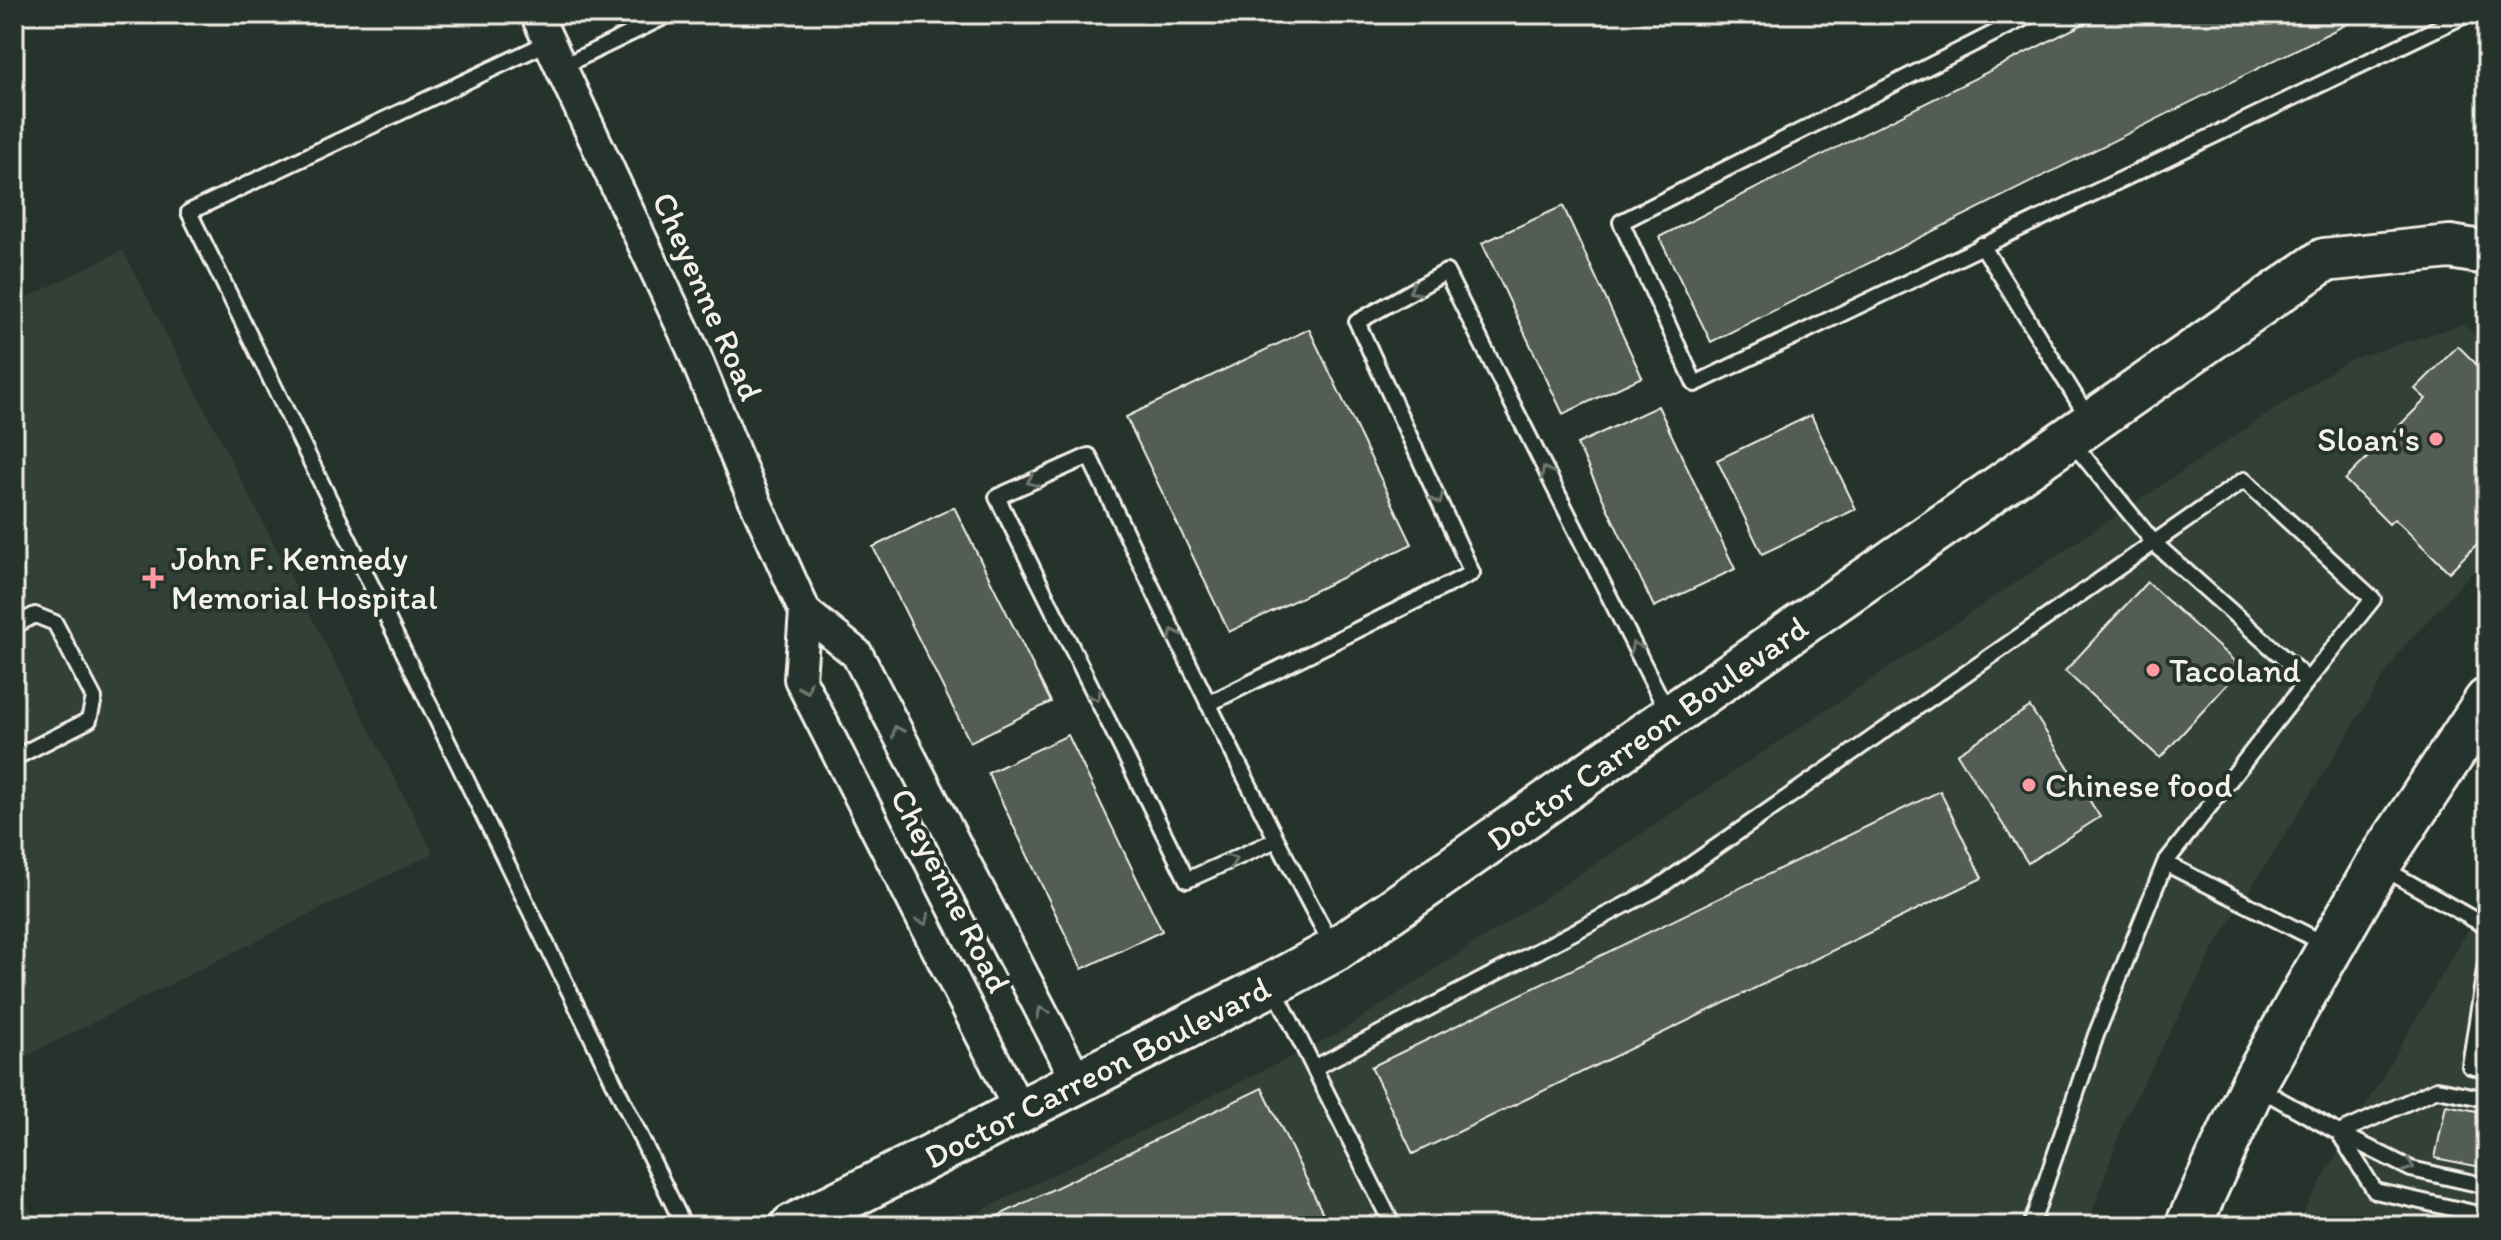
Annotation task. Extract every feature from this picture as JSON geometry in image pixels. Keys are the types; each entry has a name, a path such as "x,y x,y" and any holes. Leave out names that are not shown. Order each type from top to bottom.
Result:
{"main road":[{"name":"Doctor Carreon Boulevard","path":"792,1226 849,1213 1020,1111 1335,950 2324,260 2450,247 2487,253"},
{"path":"2188,1226 2253,1085 2331,947 2378,865 2487,701"}],"street":[{"name":"Cheyenne Road","path":"546,31 692,348 746,481 805,612 857,654 1078,1082"},
{"name":"Cheyenne Road","path":"805,612 800,679 1020,1111"}],"lane":[{"path":"670,14 546,31 189,212 684,1226"},
{"path":"2032,14 1621,222 1695,384 2467,14"},
{"path":"1982,245 2080,431 2154,543 2308,680"},
{"path":"1208,704 1472,573 1357,322 1446,272 1670,717"},
{"path":"1276,840 1187,880 997,497 1089,456 1208,704 1335,950"},
{"path":"1314,1068 1656,889 2244,480 2373,599 2165,863 2096,1035 2031,1226"},
{"path":"14,626 35,615 55,623 94,698 89,720 14,758"},
{"path":"2165,863 2331,947"},
{"path":"2378,865 2487,927"},
{"path":"2487,957 2470,1066 2487,1070"},
{"path":"1272,984 1393,1226"},
{"path":"2253,1085 2411,1169 2487,1186"},
{"path":"2339,1133 2437,1089 2487,1099"},
{"path":"2339,1133 2375,1191 2487,1216"}],"shaded area":[{"name":"John F. Kennedy Memorial Hospital","path":"123,250 433,853 14,1062 14,304"},
{"path":"2464,324 2487,347 2487,556 2400,651 2218,941 2124,1120 2088,1226 950,1226 1337,1034 2348,360"},
{"path":"2487,898 2487,1226 2295,1226"},
{"path":"14,1180 38,1226 14,1226"}],"building":[{"path":"2103,14 2367,14 1711,342 1659,237"},
{"path":"1563,206 1642,377 1563,414 1482,243"},
{"path":"1309,329 1412,544 1229,632 1126,417"},
{"name":"Sloan's","path":"2458,346 2487,375 2487,534 2449,572 2394,519 2389,524 2345,480 2426,399 2415,389"},
{"path":"1658,406 1735,569 1654,607 1577,444"},
{"path":"1811,415 1856,509 1762,554 1717,460"},
{"path":"954,507 1051,702 970,742 873,547"},
{"name":"Tacoland","path":"2147,582 2242,668 2160,758 2065,671"},
{"name":"Chinese food","path":"2030,707 2100,817 2028,863 1957,754"},
{"path":"1068,735 1162,931 1082,969 988,773"},
{"path":"1940,791 1982,878 1413,1154 1371,1067"},
{"path":"1262,1088 1329,1226 977,1226"},
{"path":"2446,1105 2487,1113 2487,1179 2484,1178 2486,1168 2435,1158"}],"place":[{"name":"Sloan's","path":"2436,439"},
{"name":"John F. Kennedy Memorial Hospital","path":"153,578"},
{"name":"Tacoland","path":"2153,670"},
{"name":"Chinese food","path":"2029,785"}]}
